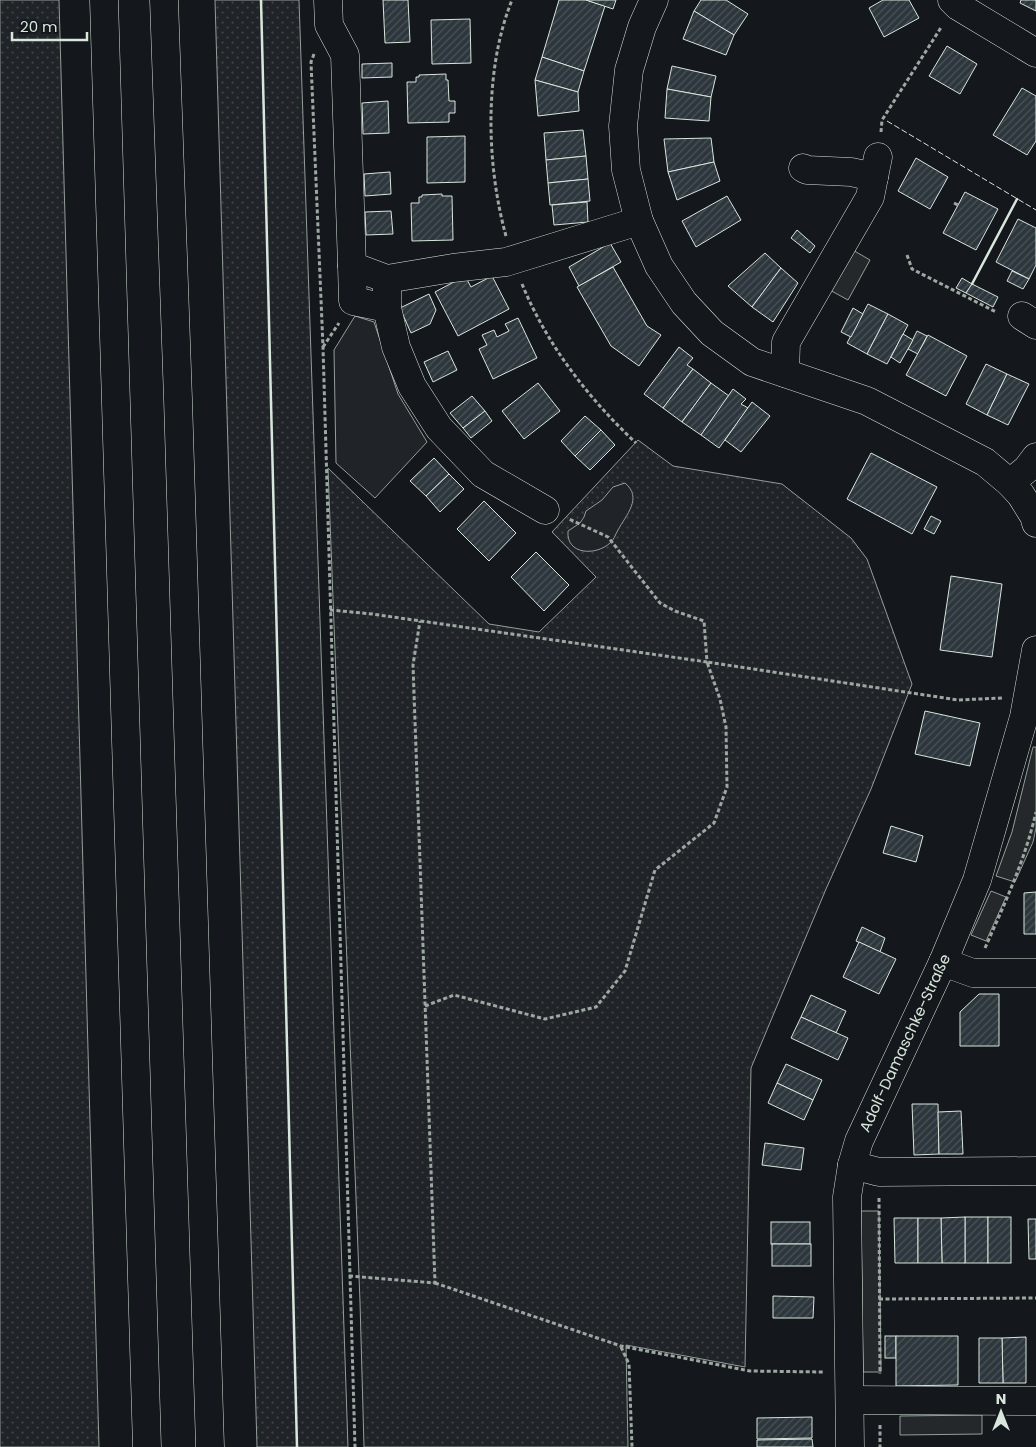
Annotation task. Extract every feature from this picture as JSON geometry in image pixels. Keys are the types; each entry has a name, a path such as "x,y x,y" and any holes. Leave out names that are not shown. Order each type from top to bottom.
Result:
{"main road":[{"path":"104,0 147,1447"},
{"path":"164,0 210,1447"},
{"path":"654,0 642,27 629,70 623,126 626,170 639,220 659,266 684,303 712,332 752,362 867,401 984,462 1010,483 1021,495 1036,523"},
{"path":"955,3 1036,52"},
{"path":"328,12 345,55 353,301 387,308"},
{"path":"785,373 786,342 870,197 876,167 851,172 807,170 802,168"},
{"path":"352,266 387,279 512,260 639,220"},
{"path":"387,279 387,308 396,347 412,386 439,428 483,474 545,510"},
{"path":"1010,483 1027,469 1036,457"},
{"name":"Adolf-Damaschke-Straße","path":"850,1447 847,1197 852,1165 859,1141 944,962 978,880 1024,717 1032,698 1036,650"},
{"path":"944,962 973,973 1036,974"},
{"path":"852,1165 879,1172 1036,1171"},
{"path":"850,1400 1036,1401"}],"path":[{"path":"512,0 504,19 493,79 491,124 493,178 512,260 532,309 558,354 612,420 636,443"},
{"path":"876,167 882,120 955,3"},
{"path":"328,12 311,62 323,348 355,1447"},
{"path":"954,203 958,205"},
{"path":"907,255 912,269 1018,324 1030,322"},
{"path":"425,1006 454,995 545,1019 596,1007 625,971 655,870 714,824 727,786 726,727 720,699 707,662 704,621 675,611 660,603 608,537 580,523 545,510"},
{"path":"330,610 372,614 707,662 958,700 1032,698"},
{"path":"420,621 412,664 435,1283"},
{"path":"973,973 1013,886 1030,838 1036,812"},
{"path":"879,1172 880,1447"},
{"path":"349,1276 435,1283 621,1346 750,1371 850,1372"},
{"path":"879,1299 1036,1298"},
{"path":"621,1346 629,1364 632,1447"}],"shaded area":[{"path":"0,0 59,0 99,1447 0,1447"},
{"path":"215,0 299,0 348,1447 257,1447"},
{"path":"851,249 870,260 848,300 828,289"},
{"path":"355,316 374,322 398,394 427,442 375,498 336,463 334,350"},
{"path":"638,440 673,466 782,484 851,538 867,559 912,684 871,789 826,889 751,1068 745,1367 626,1345 628,1447 364,1447 328,468 489,624 539,632 596,577 552,532"},
{"path":"625,483 633,495 633,501 611,542 597,550 583,551 577,549 569,539 568,531 580,523 586,511 602,500 613,487"},
{"path":"1033,747 1036,747 1036,828 1033,842 1015,882 996,876 1012,832"},
{"path":"991,891 1006,897 986,941 971,935"},
{"path":"861,1211 879,1211 881,1372 863,1372"},
{"path":"982,1415 982,1434 900,1435 900,1416"}],"building":[{"path":"383,0 408,0 410,42 385,43"},
{"path":"559,0 586,0 605,6 584,71 542,57"},
{"path":"586,0 616,0 613,9"},
{"path":"701,0 726,0 748,14 734,35 694,11"},
{"path":"883,0 909,0 919,18 884,37 869,8"},
{"path":"1021,0 1036,0 1036,11 1020,3"},
{"path":"694,11 734,35 726,55 683,39"},
{"path":"470,19 471,63 432,64 431,20"},
{"path":"947,46 977,64 960,94 929,76"},
{"path":"542,57 584,71 578,92 535,80"},
{"path":"392,63 392,77 362,78 362,64"},
{"path":"672,66 716,76 711,97 667,89"},
{"path":"446,74 449,101 455,101 455,113 449,113 449,122 408,123 407,82 416,82 416,77 419,77 419,75"},
{"path":"535,80 578,92 579,111 538,116"},
{"path":"1022,88 1036,96 1036,141 1027,155 993,135"},
{"path":"667,89 711,97 709,121 665,118"},
{"path":"388,101 389,133 363,134 362,103"},
{"path":"583,130 586,156 546,160 544,133"},
{"path":"465,136 465,182 427,183 427,137"},
{"path":"711,138 714,162 668,172 664,139"},
{"path":"586,156 588,179 548,183 546,160"},
{"path":"916,158 948,177 930,209 898,191"},
{"path":"714,162 720,181 677,200 668,172"},
{"path":"390,172 391,194 365,196 364,174"},
{"path":"588,179 590,201 550,205 548,183"},
{"path":"965,192 998,209 976,250 943,233"},
{"path":"442,194 442,196 452,196 453,240 412,241 411,203 419,203 419,197 422,197 422,195"},
{"path":"727,196 741,220 696,247 682,221"},
{"path":"587,202 588,222 554,225 552,205"},
{"path":"391,211 393,234 366,235 365,212"},
{"path":"1018,219 1036,228 1036,265 1029,279 996,262"},
{"path":"797,230 815,246 810,253 791,238"},
{"path":"610,243 621,262 579,286 569,267"},
{"path":"765,253 781,268 752,307 728,286"},
{"path":"613,267 647,326 661,335 639,366 611,346 577,287"},
{"path":"781,268 798,283 773,322 752,307"},
{"path":"1012,271 1029,279 1023,289 1007,281"},
{"path":"465,276 471,287 492,276 509,309 458,336 435,292"},
{"path":"962,278 972,284 966,293 956,288"},
{"path":"972,284 998,297 993,307 966,293"},
{"path":"429,294 436,310 430,324 411,333 400,308"},
{"path":"868,304 888,314 867,354 847,343"},
{"path":"853,308 863,314 851,337 841,332"},
{"path":"888,314 908,325 887,364 867,354"},
{"path":"518,318 537,358 493,379 479,349 487,345 482,335 494,330 497,337 509,331 505,324"},
{"path":"917,331 927,336 918,354 908,349"},
{"path":"903,334 913,340 900,363 891,357"},
{"path":"928,335 967,356 946,396 906,375"},
{"path":"679,347 693,358 687,365 693,369 663,408 644,394"},
{"path":"448,351 457,370 433,382 424,362"},
{"path":"986,364 1007,374 987,415 966,404"},
{"path":"693,369 711,383 682,422 663,408"},
{"path":"1007,374 1029,384 1008,425 987,415"},
{"path":"538,383 560,411 524,439 502,411"},
{"path":"711,383 729,396 701,435 682,422"},
{"path":"733,389 746,399 741,404 748,408 719,448 701,435"},
{"path":"472,396 485,411 463,428 450,413"},
{"path":"752,402 770,416 741,452 725,440"},
{"path":"485,411 492,421 471,438 463,428"},
{"path":"585,416 601,430 575,456 561,441"},
{"path":"601,430 615,445 590,470 575,456"},
{"path":"871,453 937,487 912,534 847,499"},
{"path":"434,458 449,474 426,496 410,481"},
{"path":"449,474 464,489 440,512 426,496"},
{"path":"484,501 516,533 489,561 457,529"},
{"path":"931,516 941,521 934,534 924,529"},
{"path":"536,552 569,585 544,611 511,577"},
{"path":"951,576 1002,584 992,657 940,650"},
{"path":"925,711 980,723 970,766 915,754"},
{"path":"891,826 923,836 916,862 883,853"},
{"path":"1036,892 1036,934 1024,934 1024,893"},
{"path":"862,927 885,938 880,952 856,941"},
{"path":"859,942 896,959 879,994 843,977"},
{"path":"979,994 999,994 999,1046 960,1046 960,1012"},
{"path":"811,995 846,1011 836,1033 801,1017"},
{"path":"801,1017 848,1038 838,1060 791,1038"},
{"path":"786,1064 822,1080 813,1100 777,1083"},
{"path":"777,1083 813,1100 804,1120 768,1103"},
{"path":"912,1104 938,1104 939,1154 914,1155"},
{"path":"961,1111 963,1154 939,1154 938,1112"},
{"path":"765,1143 804,1148 801,1170 762,1165"},
{"path":"965,1217 988,1217 988,1263 965,1263"},
{"path":"965,1217 965,1263 942,1263 941,1218"},
{"path":"988,1217 1011,1217 1011,1263 988,1263"},
{"path":"894,1218 918,1218 918,1263 895,1263"},
{"path":"918,1218 941,1218 942,1263 918,1263"},
{"path":"1028,1219 1036,1219 1036,1259 1029,1259"},
{"path":"771,1222 810,1222 810,1244 771,1244"},
{"path":"772,1244 811,1244 811,1266 772,1266"},
{"path":"773,1296 814,1297 813,1318 773,1318"},
{"path":"885,1336 896,1336 896,1358 885,1358"},
{"path":"896,1336 958,1336 958,1385 896,1386"},
{"path":"1026,1337 1026,1383 1003,1383 1002,1338"},
{"path":"979,1338 1002,1338 1003,1383 979,1383"},
{"path":"812,1417 812,1438 757,1439 757,1418"},
{"path":"812,1439 813,1447 757,1447 757,1440"}],"fence":[{"path":"887,121 1036,210"}],"wall":[{"path":"261,0 297,1447"},
{"path":"972,284 1017,199"}]}
